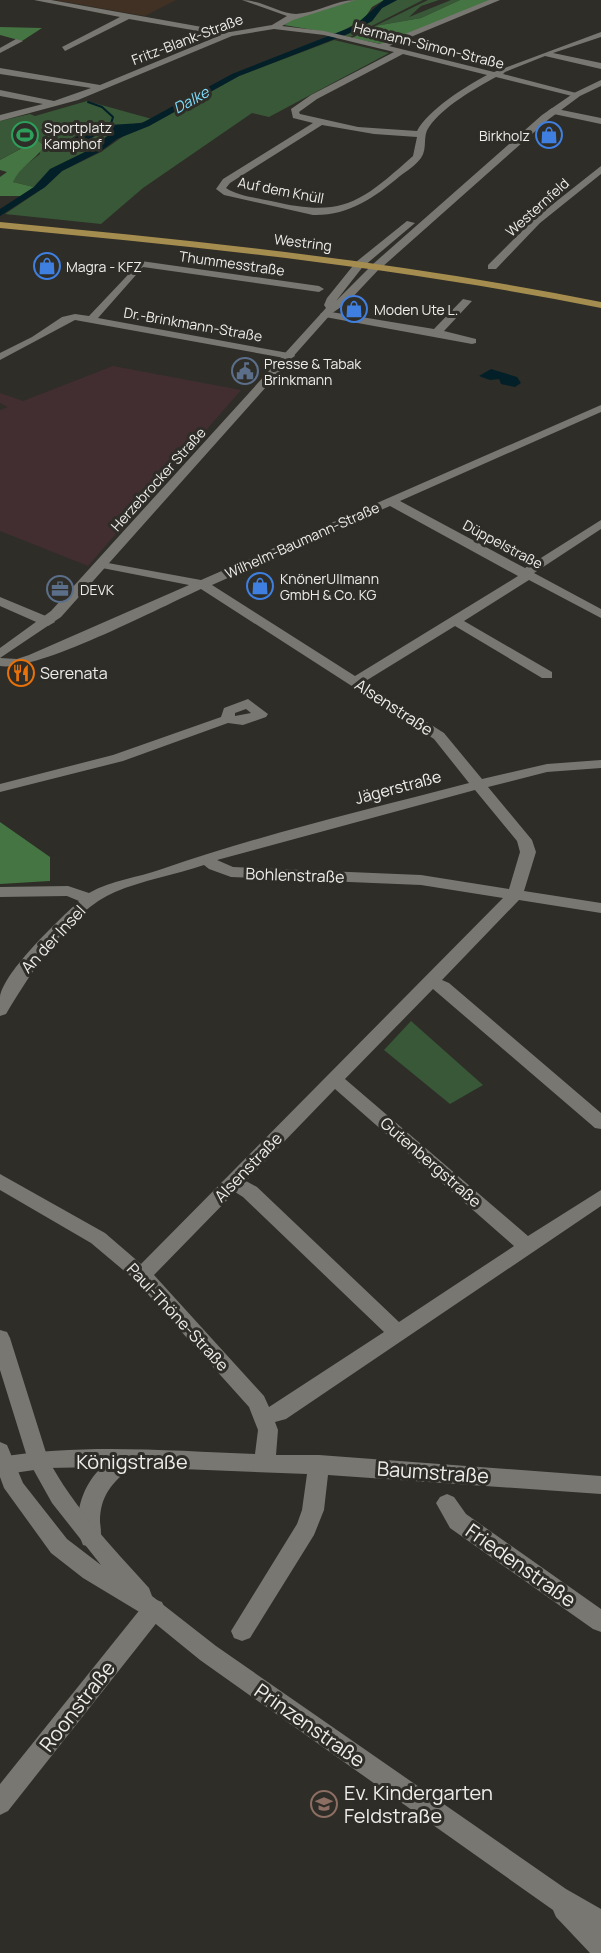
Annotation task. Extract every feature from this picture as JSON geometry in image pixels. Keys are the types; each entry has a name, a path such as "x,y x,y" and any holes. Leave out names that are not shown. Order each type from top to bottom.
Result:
{"main road":[{"name":"Westring","path":"0,223 363,260 601,297"},
{"name":"Westring","path":"381,263 601,305"}],"street":[{"path":"38,0 230,34"},
{"path":"246,0 297,17"},
{"path":"327,0 339,4"},
{"name":"Fritz-Blank-Straße","path":"3,116 55,104 230,34 274,27 297,17 352,0"},
{"path":"380,47 496,0"},
{"path":"65,49 128,16"},
{"name":"Hermann-Simon-Straße","path":"274,27 329,34 576,94"},
{"name":"Auf dem Knüll","path":"321,122 226,181 221,189 227,193 310,211 337,211 369,194 417,157 422,149 421,134 439,113 491,74 598,37"},
{"path":"0,51 19,41"},
{"path":"401,52 314,97 294,111 296,116 321,122 394,133 421,134"},
{"path":"544,54 601,66"},
{"path":"0,71 101,87"},
{"name":"Herzebrocker Straße","path":"0,654 48,622 290,356 326,313 344,300 476,175 552,111 576,94 601,82"},
{"path":"0,93 55,104"},
{"path":"552,111 601,121"},
{"name":"Westernfeld","path":"492,267 537,221 601,169"},
{"name":"Herzebrocker Straße","path":"326,313 332,298 363,260 476,175"},
{"name":"Thummesstraße","path":"91,320 141,264 319,289"},
{"path":"436,333 467,301"},
{"path":"326,313 472,340"},
{"name":"Dr.-Brinkmann-Straße","path":"0,357 36,339 66,319 75,317 290,356"},
{"name":"Wilhelm-Baumann-Straße","path":"0,662 10,663 31,659 601,408"},
{"name":"Düppelstraße","path":"391,501 601,614"},
{"path":"355,682 524,578 525,573 601,524"},
{"path":"588,532 601,537"},
{"name":"Alsenstraße","path":"102,564 202,584 439,736 524,840 528,852 515,894 142,1275"},
{"path":"0,601 48,622"},
{"path":"455,621 547,675"},
{"path":"0,788 118,758 227,719"},
{"name":"Jägerstraße","path":"207,859 231,850 547,768 601,764"},
{"path":"0,892 69,891 90,899 125,882 163,874 207,859"},
{"name":"Bohlenstraße","path":"207,859 214,866 231,872 421,880 601,908"},
{"name":"An der Insel","path":"0,1010 19,976 53,935 90,899"},
{"path":"430,981 443,987 601,1123"},
{"name":"Gutenbergstraße","path":"333,1078 528,1246"},
{"path":"233,1182 250,1192 398,1334"},
{"name":"Paul-Thöne-Straße","path":"3,1187 98,1238 142,1275 257,1402 268,1430 265,1463"},
{"path":"264,1416 279,1413 601,1197"},
{"name":"Prinzenstraße","path":"0,1338 38,1461 57,1496 153,1609"},
{"path":"91,1538 88,1513 94,1492 112,1470 127,1460"},
{"name":"Königstraße","path":"1,1461 127,1460 265,1463"},
{"name":"Prinzenstraße","path":"1,1461 27,1506 59,1546 92,1571 153,1609 218,1660 556,1898 601,1923"},
{"name":"Baumstraße","path":"265,1463 319,1464 601,1485"},
{"path":"242,1631 306,1528 314,1510 319,1464"},
{"name":"Friedenstraße","path":"447,1503 458,1521 601,1622"},
{"name":"Roonstraße","path":"0,1803 153,1609"},
{"name":"Prinzenstraße","path":"556,1898 601,1946"}],"shaded area":[{"path":"54,0 176,0 145,16"},
{"path":"113,366 241,390 88,566 0,531 0,410 8,407 0,403 0,393 23,401"}],"green space":[{"path":"355,0 384,0 372,7 364,19 337,34 284,25 293,19"},
{"path":"397,0 423,0 350,37 344,36 372,21 382,8"},
{"path":"428,0 439,0 421,6 409,17 451,0 460,0 421,18 375,26"},
{"path":"460,0 492,0 381,44 352,38 375,26 421,18"},
{"path":"0,27 42,28 22,41 0,35"},
{"path":"334,40 389,53 269,117 252,113 143,188 101,224 5,214 45,187 62,171 101,152 125,135 149,126 239,76"},
{"path":"87,101 152,119 130,125 98,127 78,134 67,142 85,142 106,130 113,132 90,149 53,170 34,187 13,182 17,172 40,154 36,140 0,160 0,121 30,114 35,116"},
{"path":"37,140 44,146 13,182 34,187 21,196 0,196 0,177 7,172 0,170 0,160"},
{"path":"0,822 50,857 50,881 0,884"},
{"path":"411,1021 483,1085 450,1104 384,1050"}],"water":[{"name":"Dalke","path":"384,0 397,0 382,8 372,21 350,33 239,76 149,126 117,139 101,151 62,171 45,187 0,216 0,209 34,187 50,169 89,150 113,132 106,130 79,144 67,143 93,126 142,123 232,74 354,26"},
{"path":"491,369 517,377 521,383 515,387 501,384 499,379 490,380 479,376"}],"waterway":[{"path":"88,102 102,107 113,117 110,127"}],"place":[{"name":"Sportplatz Kamphof","path":"25,135"},
{"name":"Birkholz","path":"549,135"},
{"name":"Magra - KFZ","path":"47,266"},
{"name":"Moden Ute L.","path":"354,309"},
{"name":"Presse & Tabak Brinkmann","path":"245,371"},
{"name":"KnönerUllmann GmbH & Co. KG","path":"260,586"},
{"name":"DEVK","path":"60,589"},
{"name":"Serenata","path":"21,673"},
{"name":"Ev. Kindergarten Feldstraße","path":"324,1804"}]}
